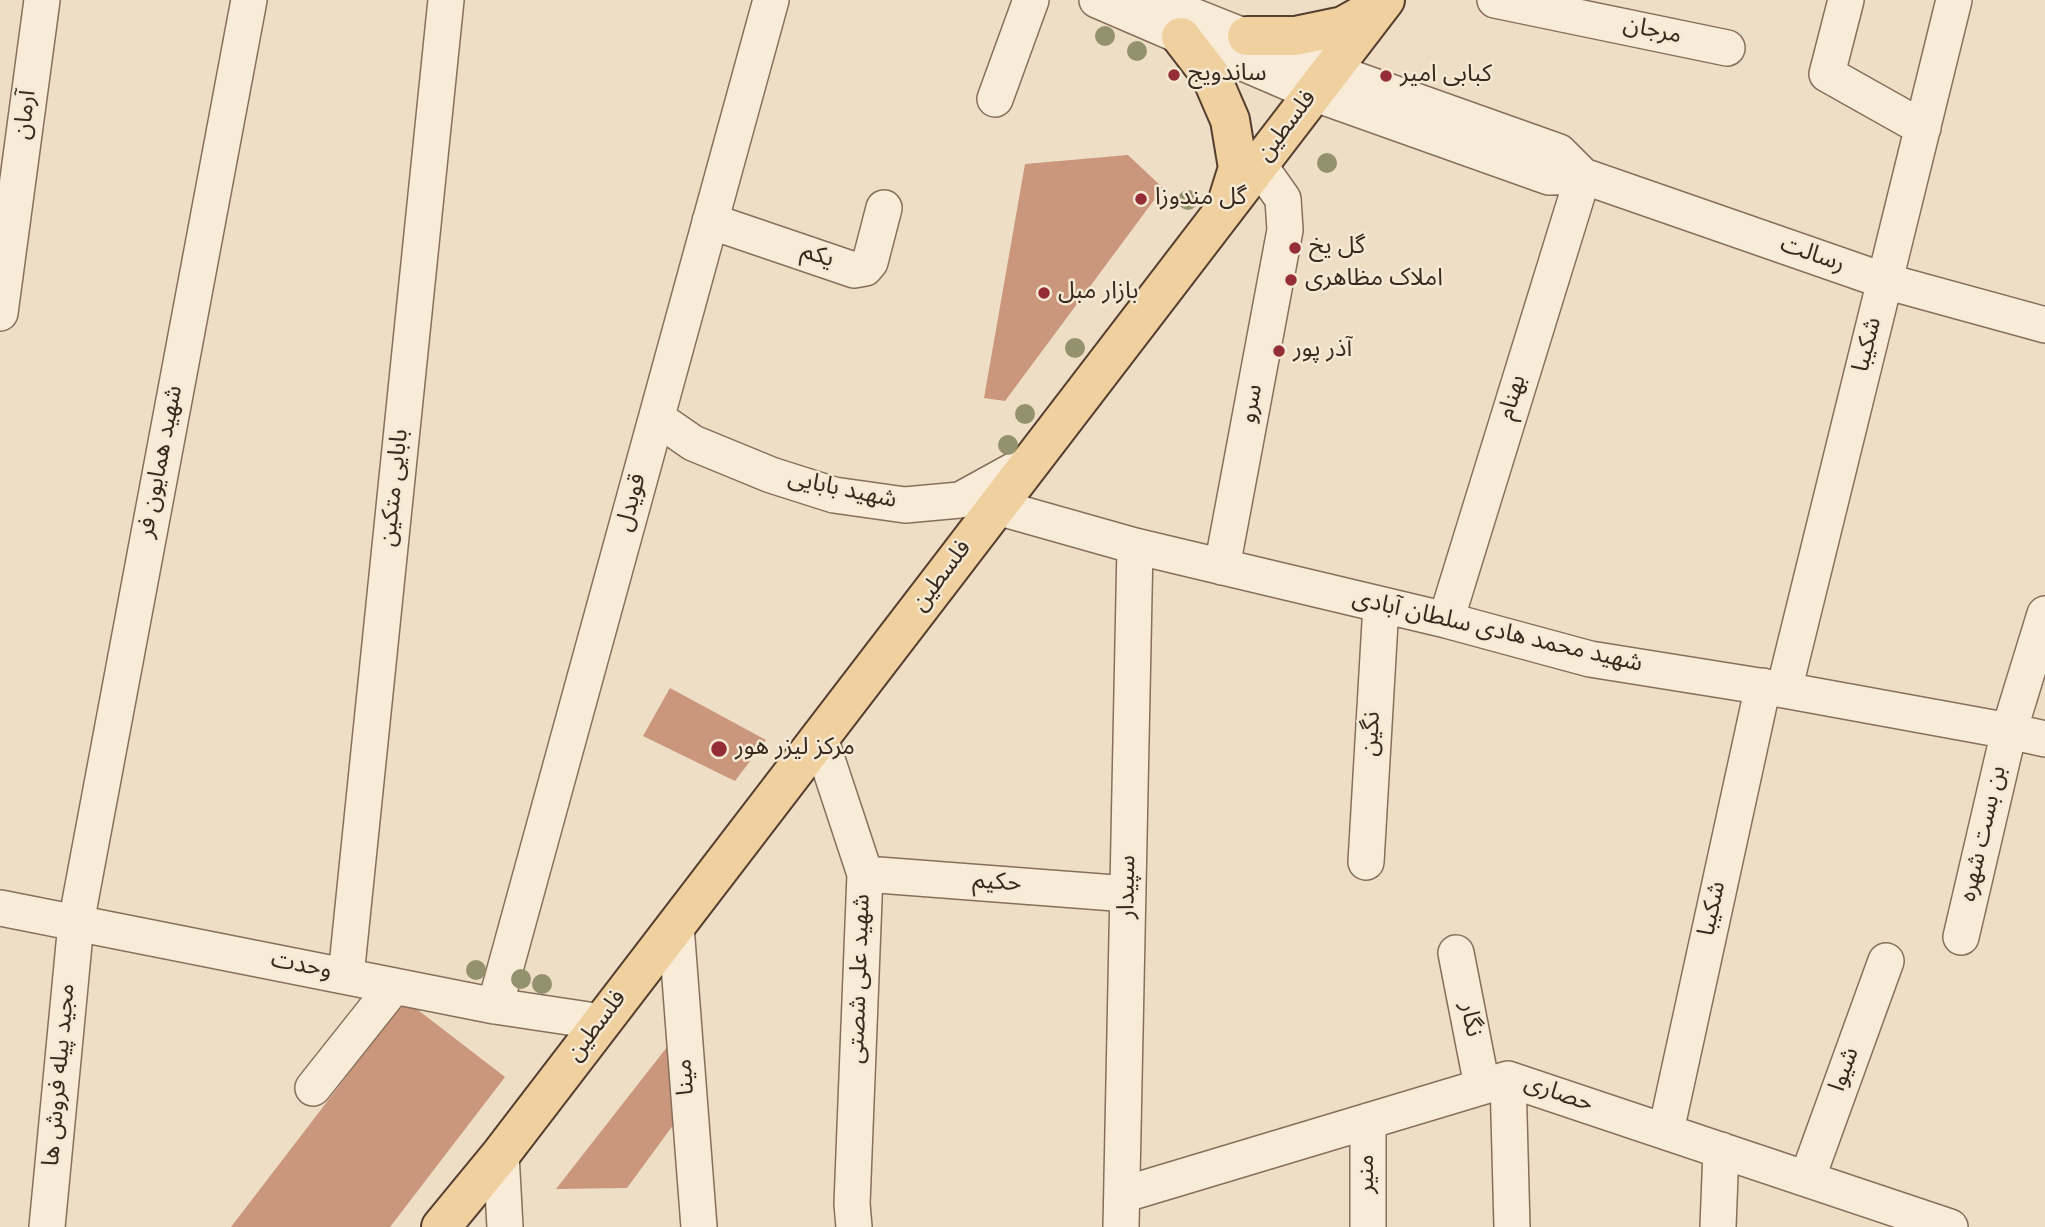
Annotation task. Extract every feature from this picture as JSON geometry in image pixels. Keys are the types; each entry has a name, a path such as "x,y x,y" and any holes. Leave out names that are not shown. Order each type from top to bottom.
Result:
{"main road":[{"path":"1247,36 1295,36 1343,26 1383,2"},
{"name":"فلسطین","path":"501,1154 1383,2"},
{"path":"1181,37 1211,76 1230,120 1238,168 1225,209"},
{"path":"441,1227 501,1154"},
{"path":"460,1227 501,1154"}],"street":[{"name":"آرمان","path":"0,313 3,271 42,0"},
{"name":"شهید همایون فر","path":"76,923 249,0"},
{"name":"بابایی متکین","path":"346,976 446,0"},
{"name":"قویدل","path":"495,1006 771,0"},
{"path":"995,99 1031,0"},
{"path":"1097,0 1181,37 1322,82"},
{"path":"1153,0 1247,36 1322,82"},
{"name":"مرجان","path":"1495,0 1727,48"},
{"path":"1846,0 1827,74 1923,128"},
{"name":"شکیبا","path":"1666,1131 1773,688 1885,281 1954,0"},
{"name":"رسالت","path":"1322,82 1549,177 1583,176 1885,281 2045,325"},
{"name":"سرو","path":"1222,568 1285,230 1283,199 1259,165"},
{"name":"بهنام","path":"1446,620 1583,176"},
{"name":"یکم","path":"710,221 854,270 865,268 870,262 884,208"},
{"name":"شهید بابایی","path":"656,418 693,443 771,475 834,495 905,505 960,500 1032,461"},
{"name":"شهید محمد هادی سلطان آبادی","path":"996,507 1135,547 1446,620 1590,659 1773,688 2045,740"},
{"name":"سپیدار","path":"1122,1211 1135,547"},
{"name":"نگین","path":"1366,862 1381,605"},
{"name":"بن بست شهره","path":"1961,937 2009,731 2045,614"},
{"name":"شهید علی شصتی","path":"820,738 865,874 852,1204 854,1227"},
{"name":"حکیم","path":"865,874 1128,894"},
{"name":"وحدت","path":"0,908 495,1006 603,1022"},
{"name":"مجید پیله فروش ها","path":"47,1227 76,923"},
{"name":"مینا","path":"676,926 699,1227"},
{"name":"نگار","path":"1455,953 1495,1082 1512,1227"},
{"name":"شیوا","path":"1807,1179 1886,961"},
{"path":"313,1088 394,986"},
{"path":"1122,1211 1368,1121 1495,1082"},
{"name":"حصاری","path":"1495,1082 1666,1131 1807,1179 1904,1219 1950,1227"},
{"name":"منیر","path":"1368,1121 1368,1227"},
{"path":"1718,1227 1721,1150"},
{"path":"501,1154 505,1227"}],"building":[{"name":"بازار مبل","path":"1128,155 1163,188 1005,401 984,398 1025,164"},
{"path":"670,688 766,740 735,781 643,736"},
{"path":"405,1000 505,1077 390,1227 231,1227"},
{"path":"678,1033 696,1094 627,1188 556,1189"}],"place":[{"name":"ساندویج","path":"1174,75"},
{"name":"کبابی امیر","path":"1386,76"},
{"name":"گل مندوزا","path":"1141,199"},
{"name":"گل یخ","path":"1295,248"},
{"name":"املاک مظاهری","path":"1291,280"},
{"name":"بازار مبل","path":"1044,293"},
{"name":"آذر پور","path":"1279,351"},
{"name":"مرکز لیزر هور","path":"719,749"}]}
